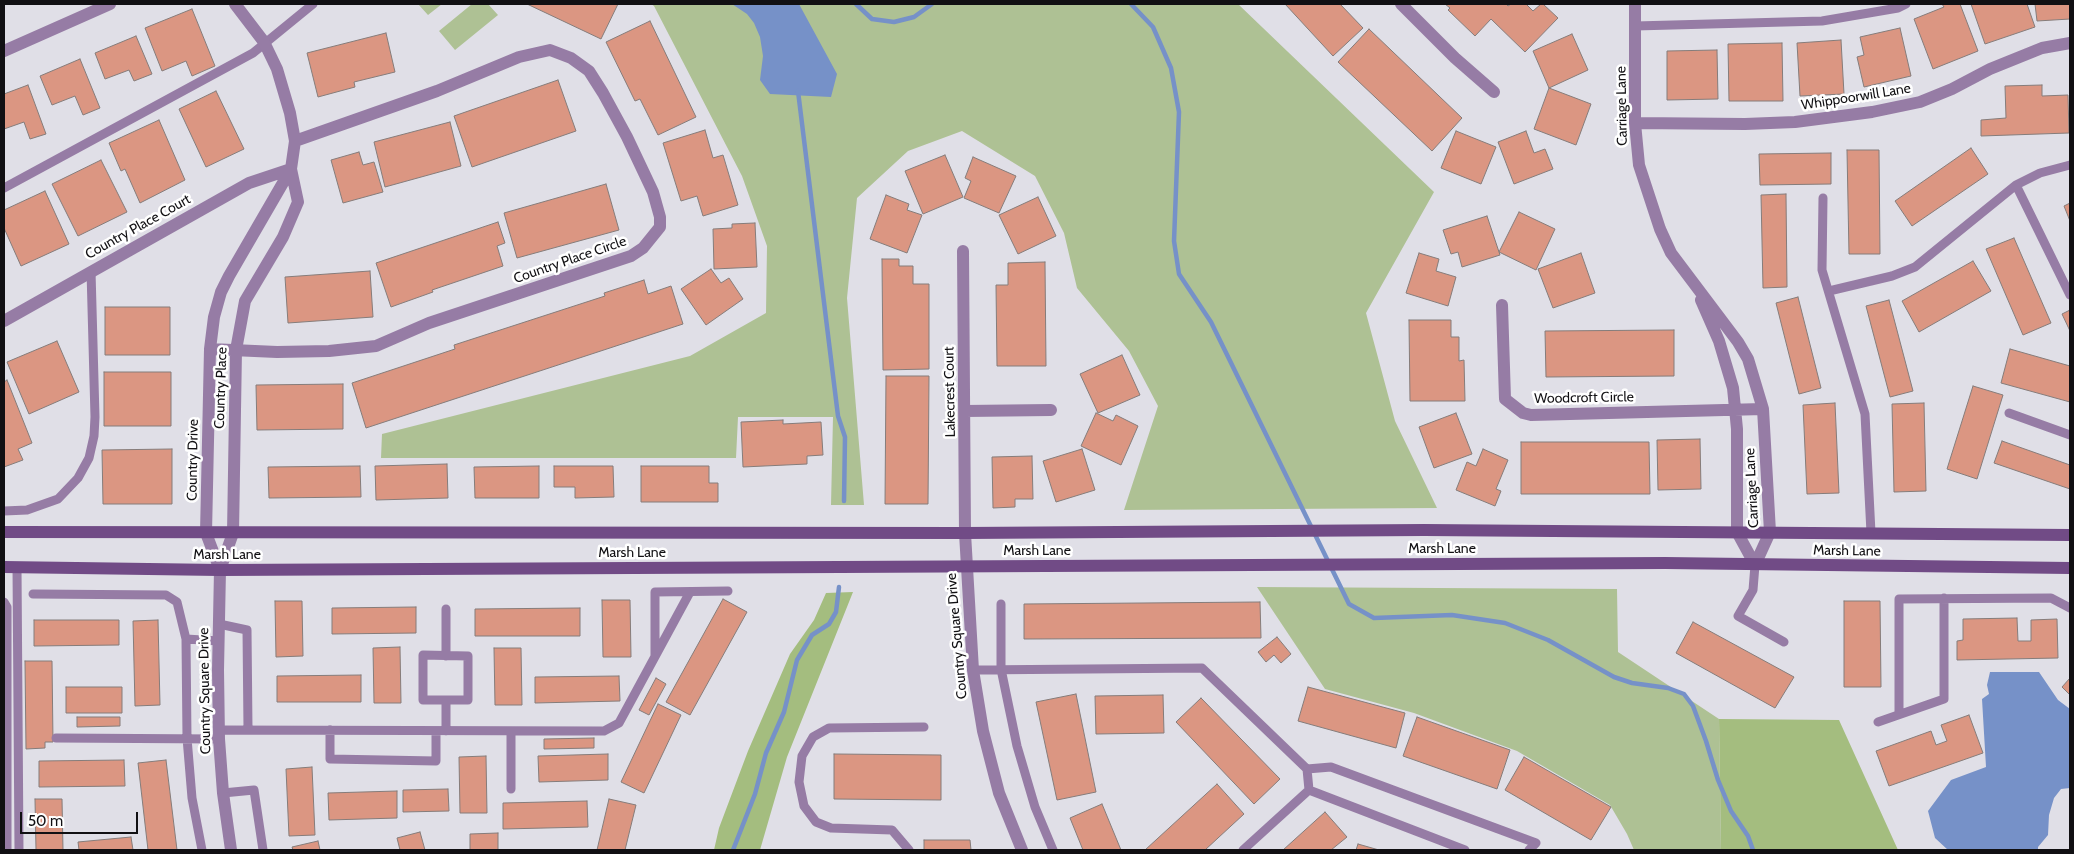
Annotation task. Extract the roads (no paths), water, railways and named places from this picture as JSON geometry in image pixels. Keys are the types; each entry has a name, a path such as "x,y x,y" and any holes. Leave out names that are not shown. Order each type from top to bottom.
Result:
{"main road":[{"name":"Marsh Lane","path":"4,532 966,533 1424,530 2070,535"},
{"name":"Marsh Lane","path":"4,567 220,570 1233,566 1432,563 1755,564 2070,568"}],"street":[{"path":"4,51 110,4"},
{"name":"Country Place","path":"233,533 236,350 245,302 282,237 298,202 291,169 295,141 290,113 277,69 264,42 235,4"},
{"path":"1400,4 1455,58 1494,92"},
{"name":"Carriage Lane","path":"1635,4 1635,123 1639,165 1670,253 1738,342 1748,359 1763,409 1770,532 1755,564"},
{"name":"Whippoorwill Lane","path":"1635,123 1745,124 1795,122 1872,112 1920,102 1952,89 1990,69 2042,48 2070,43"},
{"name":"Country Place Circle","path":"210,349 277,352 329,351 376,346 429,323 631,256 643,248 660,228 660,216 653,192 627,137 603,93 589,72 571,58 550,50 519,57 437,91 295,141"},
{"name":"Country Place","path":"210,349 214,317 221,292 291,169"},
{"name":"Country Place Court","path":"4,320 249,183 291,169"},
{"name":"Lakecrest Court","path":"963,251 966,533"},
{"name":"Carriage Lane","path":"1693,284 1719,341 1733,388 1738,429 1737,532 1755,564"},
{"name":"Woodcroft Circle","path":"1502,305 1505,399 1523,413 1531,415 1763,409"},
{"name":"Country Drive","path":"210,349 206,533 220,570"},
{"path":"965,411 1050,410"},
{"name":"Country Square Drive","path":"231,850 223,793 219,734 219,624 220,570 233,533"},
{"name":"Country Square Drive","path":"966,533 972,670 999,793 1022,850"}],"lane":[{"path":"4,188 253,53 264,42 313,4"},
{"path":"1635,26 1822,22 1898,8 1906,4"},
{"path":"1829,291 1892,276 1915,267 2016,185 2040,173 2070,165"},
{"path":"2016,185 2070,295"},
{"path":"1823,198 1822,270 1865,414 1871,533"},
{"path":"4,511 27,510 58,498 78,478 89,458 94,436 95,417 91,271"},
{"path":"2009,413 2070,435"},
{"path":"1755,564 1753,590 1738,616 1784,642"},
{"path":"17,567 19,850"},
{"path":"655,657 655,592 728,591"},
{"path":"56,738 188,738 248,730 604,731 619,723 690,592"},
{"path":"34,594 166,595 177,602 186,639 188,738 192,798 202,850"},
{"path":"1899,714 1899,598 2051,598 2070,608"},
{"path":"1878,722 1944,699 1944,598"},
{"path":"4,602 7,607 6,850"},
{"path":"1001,604 1000,669 1020,754 1035,807 1053,850"},
{"path":"446,609 446,656"},
{"path":"219,624 247,630 248,730"},
{"path":"186,639 219,640"},
{"path":"423,655 468,656 468,700 446,700 423,700 423,655"},
{"path":"972,670 1202,668 1307,769 1309,790"},
{"path":"330,730 330,759 436,760 446,700"},
{"path":"909,850 892,830 831,828 816,822 804,806 799,782 802,756 813,737 829,728 924,727"},
{"path":"511,731 511,789"},
{"path":"1307,769 1331,767 1536,843 1529,850"},
{"path":"223,793 254,790 263,850"},
{"path":"1243,850 1309,790"},
{"path":"1309,790 1465,850"}],"water":[{"path":"732,4 799,4 837,74 831,97 770,94 760,80 763,56 760,37 754,23 747,14"},
{"path":"1990,672 2039,672 2058,700 2070,709 2070,788 2061,789 2054,798 2049,815 2048,835 2038,847 2038,850 1948,850 1935,838 1928,811 1951,780 1986,767 1982,699 1989,694 1987,685"}],"waterway":[{"path":"856,4 872,19 894,22 914,17 932,4"},
{"path":"1131,4 1153,27 1171,68 1179,112 1174,241 1179,274 1211,322 1349,604 1374,618 1452,615 1505,623 1548,640 1614,677 1632,683 1668,688 1684,694 1693,706 1718,780 1731,811 1748,836 1753,850"},
{"path":"798,91 838,416 845,437 844,501"},
{"path":"733,850 755,794 766,753 784,712 797,660 812,635 829,624 836,612 839,587"}]}
